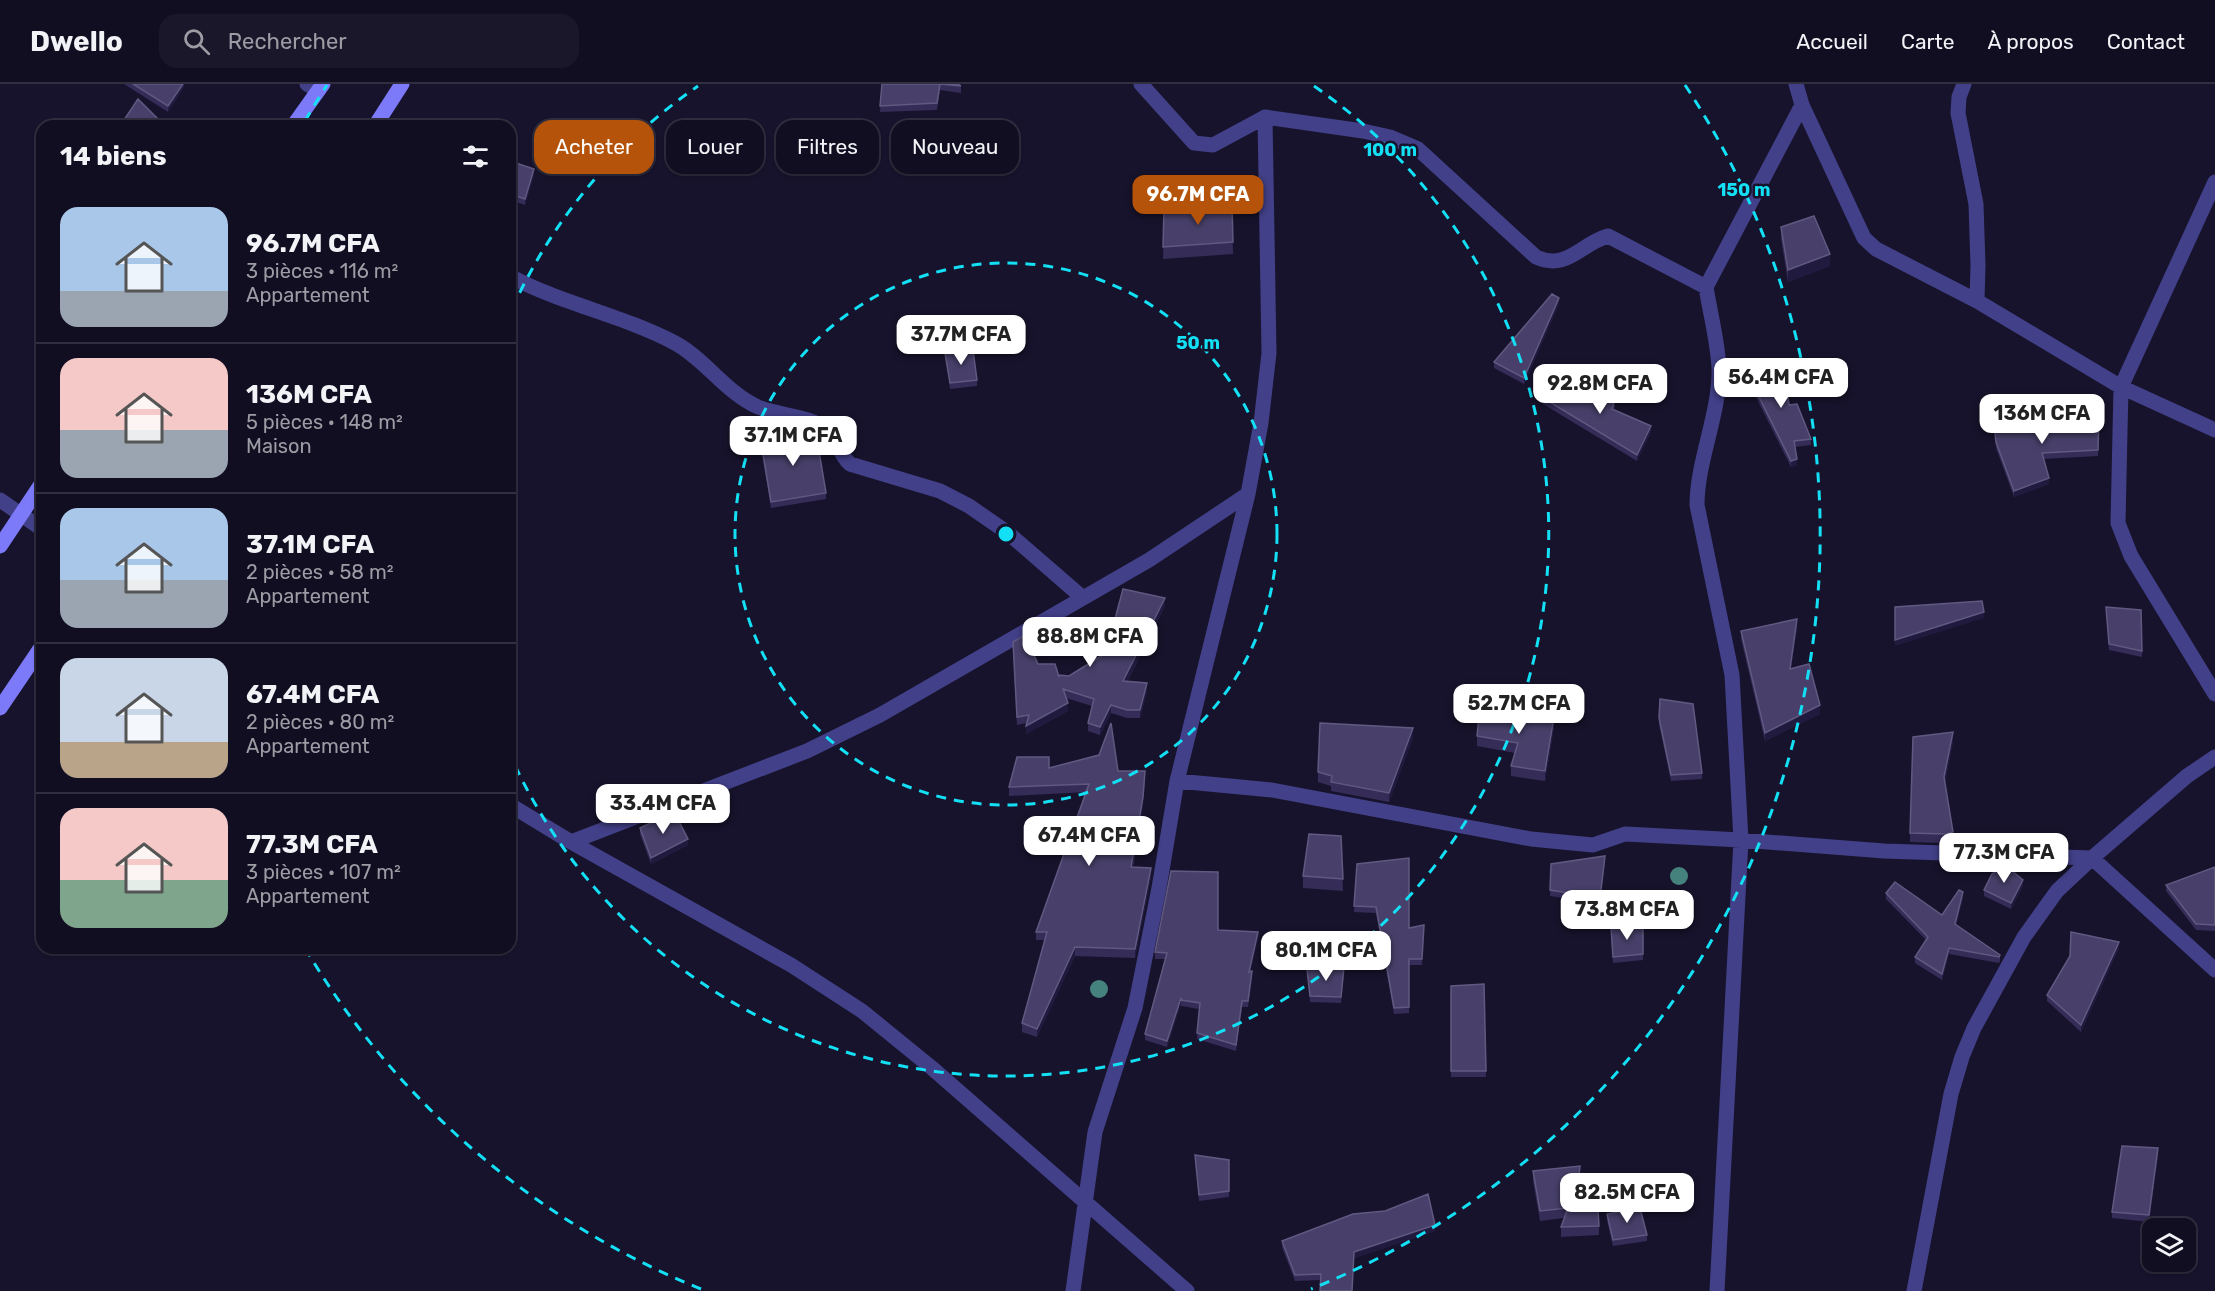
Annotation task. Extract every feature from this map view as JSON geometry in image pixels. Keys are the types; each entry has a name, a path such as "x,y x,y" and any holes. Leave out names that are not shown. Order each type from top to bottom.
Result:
{"main road":[{"path":"379,120 402,84"},
{"path":"296,120 316,86"},
{"path":"0,546 36,492"},
{"path":"0,708 36,655"}],"street":[{"path":"1141,84 1194,143 1213,145 1265,117 1390,137 1418,149 1536,257 1547,262 1561,262 1608,236 1706,287"},
{"path":"1796,84 1802,105 1864,237 1876,249 1977,301 2121,387 2215,430"},
{"path":"1964,84 1959,97 1958,113 1976,204 1977,301"},
{"path":"1717,1291 1741,840 1732,675 1697,505 1697,490 1719,369 1706,287 1802,105"},
{"path":"1073,1291 1095,1132 1136,1008 1177,781 1248,494 1261,423 1269,353 1265,117"},
{"path":"2215,182 2121,387 2118,523 2135,565 2215,694"},
{"path":"516,279 552,296 592,308 676,343 740,396 757,407 812,422 827,430 844,459 850,464 940,492 969,507 1008,533 1083,598"},
{"path":"571,842 807,751 880,715 1149,560 1248,494"},
{"path":"0,500 36,525"},
{"path":"1914,1291 1951,1094 1962,1057 1974,1028 2024,937 2057,891 2092,858 2187,776 2215,758"},
{"path":"1177,781 1272,790 1557,842 1593,844 1625,834 1893,852 2092,858 2215,970"},
{"path":"516,809 571,842 791,965 862,1011 932,1068 1187,1291"}],"building":[{"path":"133,84 183,84 168,106"},
{"path":"882,84 940,84 937,103 880,106"},
{"path":"138,99 159,120 124,120"},
{"path":"516,163 534,169 525,199 516,196"},
{"path":"1232,205 1233,242 1163,247 1164,208"},
{"path":"1814,216 1830,254 1788,270 1781,227"},
{"path":"1552,294 1559,298 1524,378 1494,362"},
{"path":"973,350 977,380 950,383 945,353"},
{"path":"1784,368 1789,405 1797,404 1811,439 1794,441 1797,459 1791,461 1755,389 1754,371"},
{"path":"1551,382 1579,394 1585,384 1615,399 1612,409 1651,426 1637,455 1543,398"},
{"path":"2099,416 2098,450 2042,453 2049,478 2014,491 1996,442 1994,424"},
{"path":"760,436 819,438 826,493 771,502"},
{"path":"1123,589 1165,598 1123,681 1147,683 1140,710 1127,710 1111,705 1100,727 1088,723 1094,699 1063,689 1068,703 1026,726 1029,715 1017,717 1013,642 1025,635 1038,664 1055,664 1059,677 1059,675 1069,676 1106,653"},
{"path":"1982,601 1984,612 1895,640 1895,607"},
{"path":"2106,607 2141,610 2142,651 2109,644"},
{"path":"1797,619 1790,669 1809,664 1820,705 1765,733 1741,631"},
{"path":"1660,699 1693,704 1702,773 1671,775 1659,718"},
{"path":"1480,707 1554,717 1545,771 1511,766 1518,743 1477,736"},
{"path":"1111,723 1118,771 1145,771 1131,867 1151,868 1135,949 1075,947 1037,1029 1022,1023 1047,932 1036,932 1089,784 1009,787 1017,757 1049,757 1049,768 1099,755"},
{"path":"1320,723 1413,728 1389,793 1331,782 1332,776 1318,772"},
{"path":"1953,732 1944,777 1953,832 1946,834 1910,833 1913,737"},
{"path":"674,812 688,839 651,858 640,828"},
{"path":"1309,834 1341,836 1343,879 1303,876"},
{"path":"1605,856 1600,898 1550,890 1551,864"},
{"path":"1409,858 1409,928 1424,925 1422,959 1409,959 1409,1007 1394,1008 1385,957 1332,955 1331,946 1381,935 1376,907 1354,906 1357,864"},
{"path":"2005,865 2023,880 2011,903 1984,890 1992,874"},
{"path":"2215,867 2215,925 2196,924 2166,885"},
{"path":"1171,871 1218,872 1218,930 1258,932 1249,972 1252,971 1248,1001 1242,1001 1236,1045 1197,1033 1200,1003 1181,1000 1181,998 1167,1041 1145,1034 1167,953 1155,952"},
{"path":"1895,882 1942,915 1959,890 1963,892 1955,924 2000,955 1999,957 1949,948 1942,974 1915,957 1928,937 1886,893"},
{"path":"1643,926 1643,954 1613,957 1611,927"},
{"path":"2071,932 2119,942 2081,1025 2047,995 2070,956"},
{"path":"1344,967 1341,997 1310,996 1307,969"},
{"path":"1484,984 1486,1071 1451,1071 1451,986"},
{"path":"2122,1146 2158,1148 2149,1215 2112,1212"},
{"path":"1195,1155 1229,1160 1229,1191 1199,1195"},
{"path":"1580,1166 1577,1195 1597,1196 1599,1226 1561,1227 1568,1208 1540,1211 1533,1171"},
{"path":"1428,1194 1435,1225 1354,1252 1352,1291 1320,1291 1321,1274 1295,1275 1282,1241 1353,1214 1385,1211"},
{"path":"1640,1208 1647,1235 1613,1240 1607,1214"}]}
